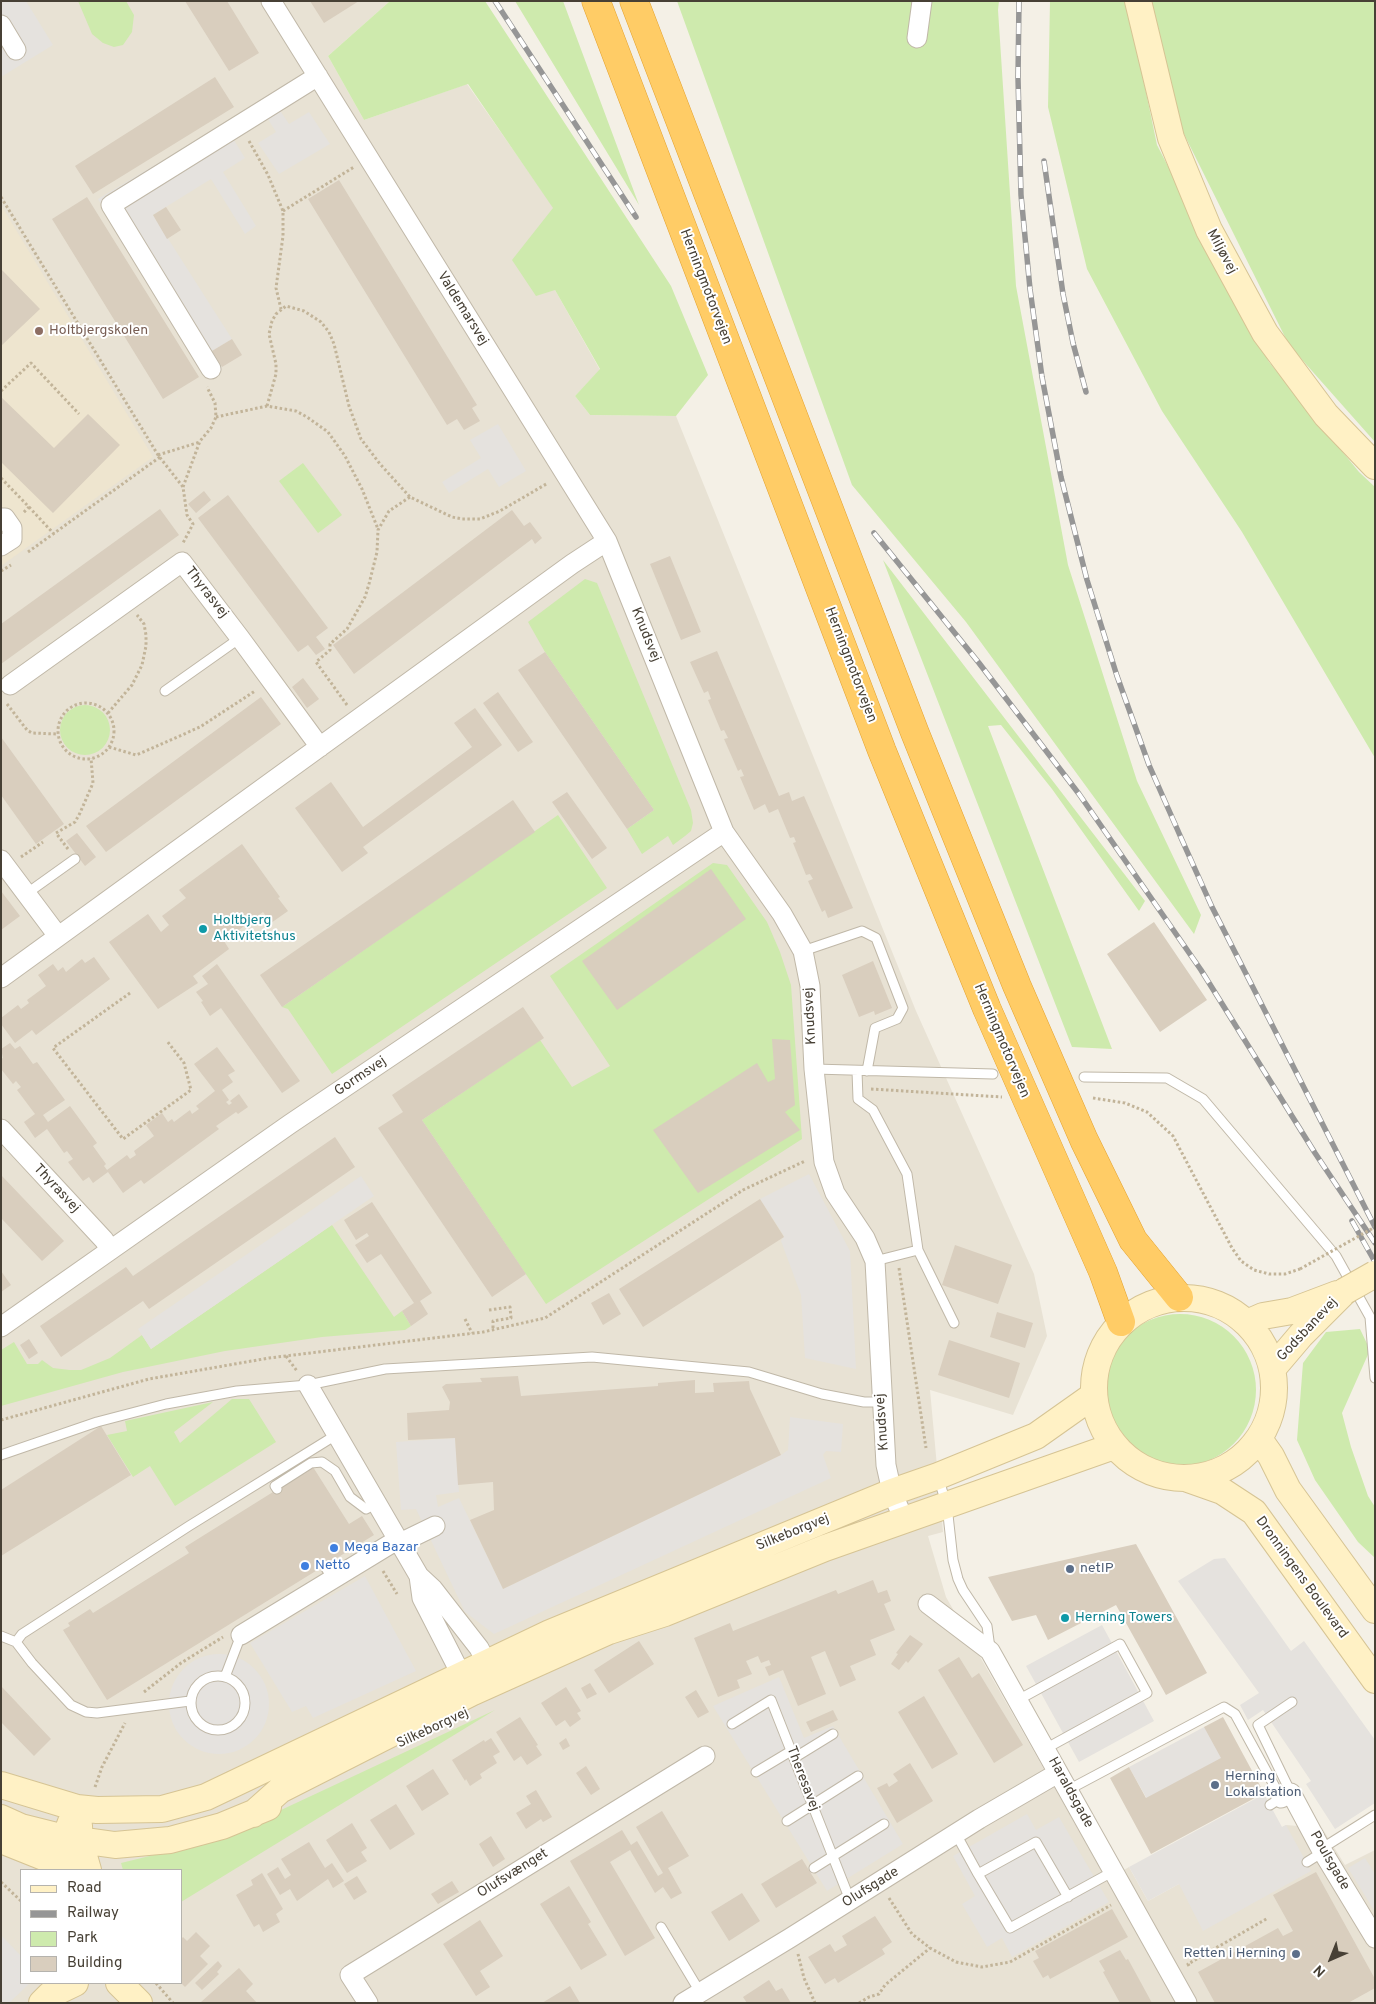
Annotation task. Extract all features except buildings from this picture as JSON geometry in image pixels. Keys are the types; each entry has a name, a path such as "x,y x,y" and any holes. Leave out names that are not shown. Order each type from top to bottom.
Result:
{"highway":[{"name":"Herningmotorvejen","path":"596,1 882,751 987,1009 1103,1272 1121,1322"},
{"path":"634,1 915,733 1017,986 1084,1140 1134,1240 1178,1297"}],"main road":[{"name":"Miljøvej","path":"1138,1 1170,138 1209,230 1265,333 1326,415 1375,466"},
{"name":"Godsbanevej","path":"1247,1323 1263,1316 1292,1311 1344,1291 1375,1274"},
{"name":"Godsbanevej","path":"1272,1368 1344,1291"},
{"path":"1178,1297 1198,1298 1216,1302 1232,1311 1247,1323 1263,1343 1272,1368 1275,1393 1270,1417 1259,1439 1240,1460 1215,1473 1188,1478 1174,1478 1147,1470 1124,1456 1114,1446 1100,1422 1094,1395 1096,1363 1102,1348 1121,1322 1138,1309 1158,1301 1178,1297"},
{"name":"Silkeborgvej","path":"492,1672 550,1633 892,1492 938,1476 1036,1436 1094,1395"},
{"path":"1259,1439 1272,1456 1288,1490 1375,1610"},
{"name":"Silkeborgvej","path":"1,1784 77,1808 115,1811 162,1809 206,1797 492,1672 664,1613 824,1548 1114,1446"},
{"name":"Dronningens Boulevard","path":"1188,1478 1222,1490 1254,1512 1375,1680"},
{"name":"Silkeborgvej","path":"1,1818 21,1827 72,1840 115,1845 170,1840 222,1826 253,1814 612,1644 664,1613"},
{"name":"Silkeborgvej","path":"253,1814 280,1790 466,1684"},
{"path":"1,1840 62,1867 72,1840 77,1808"},
{"path":"72,1840 87,1869"},
{"path":"48,1997 73,1984"},
{"path":"120,1984 138,2003"},
{"path":"142,1984 157,2003"}],"street":[{"name":"Valdemarsvej","path":"271,1 607,541"},
{"path":"917,38 922,1"},
{"path":"1,25 16,50"},
{"path":"210,369 111,205 239,123 318,76"},
{"path":"1,518 5,518 12,528 12,539 1,546"},
{"path":"1,978 564,570 607,541"},
{"name":"Knudsvej","path":"607,541 724,832 782,914 803,951 810,986 814,1069 824,1162 836,1193 865,1238 875,1261 886,1465 892,1492 904,1520"},
{"name":"Thyrasvej","path":"6,691 127,601 182,553 240,638 320,747"},
{"name":"Gormsvej","path":"1,1327 290,1124 724,832"},
{"path":"4,864 58,936"},
{"name":"Thyrasvej","path":"1,1129 104,1240 110,1249"},
{"path":"308,1385 419,1576 433,1588 479,1648 492,1672"},
{"path":"241,1635 328,1571 435,1526"},
{"path":"419,1576 422,1598 466,1684"},
{"name":"Haraldsgade","path":"928,1604 990,1651 1187,2003"},
{"name":"Olufsvænget","path":"368,2003 350,1975 706,1756"},
{"name":"Olufsgade","path":"683,2003 1058,1773"},
{"name":"Poulsgade","path":"1280,1799 1375,1938"}],"lane":[{"path":"165,691 240,638"},
{"path":"26,894 76,859"},
{"path":"803,951 862,931 876,938 903,1008 896,1019 875,1028 867,1071"},
{"path":"814,1069 993,1074"},
{"path":"857,1071 858,1099 873,1110 907,1174 918,1250 954,1323"},
{"path":"1084,1077 1167,1078 1203,1099 1336,1256 1370,1317 1375,1378"},
{"path":"875,1261 918,1250"},
{"path":"1,1455 97,1422 166,1404 237,1391 308,1385 385,1369 592,1357 749,1372 822,1394 864,1402 882,1402"},
{"path":"16,1642 22,1634 336,1434"},
{"path":"278,1489 275,1486 311,1463 322,1462 335,1471 350,1498 366,1509 376,1504"},
{"path":"938,1476 947,1506 953,1560 958,1579 963,1590 987,1626 990,1651"},
{"path":"226,1677 241,1635"},
{"path":"1,1636 16,1642 32,1663 72,1705 86,1712 97,1713 190,1701"},
{"path":"1018,1700 1120,1644 1147,1693 1045,1750"},
{"path":"210,1677 226,1677 239,1686 244,1695 246,1706 243,1716 236,1725 226,1730 216,1731 205,1728 197,1721 192,1712 190,1701 193,1691 200,1682 210,1677"},
{"name":"Theresavej","path":"732,1724 771,1700 850,1900"},
{"path":"1280,1799 1258,1725 1292,1702"},
{"path":"1068,1790 1224,1707 1235,1714 1280,1799"},
{"path":"756,1772 833,1734"},
{"path":"787,1821 858,1776"},
{"path":"1317,1854 1375,1815"},
{"path":"814,1868 884,1824"},
{"path":"956,1834 1010,1928 1114,1871"},
{"path":"978,1874 1036,1842 1068,1897"},
{"path":"661,1927 700,1992"}],"path":[{"path":"239,123 268,175 284,211 283,236 276,288 281,309"},
{"path":"284,211 355,167"},
{"path":"1,197 159,456 183,487"},
{"path":"267,406 276,374 276,364 269,334 272,321 281,309 286,306 304,311 321,322 329,332 334,344 349,406 362,439 380,464 410,497 452,517 480,519 500,511 548,483"},
{"path":"1,392 31,363 79,414"},
{"path":"182,553 183,542 193,524 187,515 183,487 200,441 211,428 216,416 215,403 201,374 210,369"},
{"path":"216,416 267,406 302,414 328,432 355,474 378,530 377,552 365,597 347,629 330,644 330,650 316,662 348,706"},
{"path":"24,555 159,456 200,441"},
{"path":"378,530 389,511 410,497"},
{"path":"29,507 54,534"},
{"path":"182,553 183,542"},
{"path":"182,553 183,542"},
{"path":"1,572 16,561"},
{"path":"108,713 132,685 145,655 146,635 144,624 127,601"},
{"path":"109,747 136,755 141,754 214,720 271,680"},
{"path":"6,691 27,730 32,733 58,734"},
{"path":"84,702 93,703 108,713 114,730 113,739 103,753 91,758 79,758 71,755 64,749 58,734 58,725 61,716 67,709 75,704 84,702"},
{"path":"56,833 75,822 80,813 93,783 91,758"},
{"path":"4,864 43,842"},
{"path":"130,993 53,1048 123,1139 192,1090 184,1063 167,1041"},
{"path":"857,1088 1002,1097"},
{"path":"1093,1098 1126,1103 1147,1112 1173,1136 1232,1248 1241,1261 1254,1270 1269,1274 1285,1274 1300,1269 1375,1227"},
{"path":"1,1420 149,1379 270,1358 493,1330 545,1318 743,1190 824,1152"},
{"path":"489,1310 510,1307 510,1318 493,1321 493,1330"},
{"path":"465,1318 472,1333"},
{"path":"373,1553 397,1594"},
{"path":"1,1882 20,1901"},
{"path":"1188,1964 1268,1918"},
{"path":"790,1938 799,1957 804,1978 815,2003"},
{"path":"859,2003 879,1994 885,1985 930,1948"},
{"path":"157,1984 173,2003"}],"shaded area":[{"path":"1,1 390,1 328,56 364,120 467,84 554,208 555,290 600,370 575,396 590,415 676,416 916,1011 1034,1274 1047,1336 1013,1415 930,1390 943,1532 928,1536 946,1597 1107,1880 1129,1867 1148,1901 1286,1825 1322,1828 1345,1865 1375,1850 1375,2003 1,2003"},
{"path":"1,1 26,1 53,45 1,77"},
{"path":"297,80 279,109 289,124 309,112 330,144 279,174 258,143 276,132 266,116 232,137 245,158 223,172 256,226 245,234 211,179 153,215 232,339 212,351 222,367 206,377 98,199"},
{"name":"Holtbjergskolen","path":"1,205 153,457 1,566"},
{"path":"498,424 526,471 499,487 488,469 449,493 442,482 481,458 470,440"},
{"path":"809,1174 850,1251 856,1369 805,1358 801,1295 781,1241 784,1236 760,1199"},
{"path":"361,1176 374,1196 151,1349 138,1329"},
{"path":"790,1417 843,1424 841,1452 826,1451 823,1455 831,1478 494,1634 465,1612 416,1509 401,1510 396,1442 455,1438 459,1492 436,1495 438,1507 459,1498 503,1589 781,1455 788,1450"},
{"path":"1225,1558 1291,1651 1304,1641 1375,1740 1375,1803 1335,1829 1306,1784 1311,1781 1263,1710 1248,1720 1240,1705 1259,1693 1178,1581 1214,1559"},
{"path":"365,1576 416,1671 313,1718 306,1706 292,1712 250,1643"},
{"path":"1102,1625 1154,1721 1079,1762 1026,1666"},
{"path":"219,1654 229,1655 247,1662 261,1676 268,1694 268,1714 261,1732 247,1746 229,1753 219,1754 209,1753 191,1746 177,1732 170,1714 169,1704 170,1694 177,1676 191,1662 209,1655"},
{"path":"779,1677 804,1738 833,1726 903,1844 827,1891 713,1706"},
{"path":"1206,1726 1223,1758 1147,1799 1129,1767"},
{"path":"1264,1794 1282,1827 1286,1825 1311,1871 1203,1931 1179,1884 1148,1901 1129,1867"},
{"path":"1027,1814 1036,1830 1059,1817 1109,1902 1012,1957 1002,1938 987,1947 962,1904 975,1896 953,1856"},
{"path":"1365,1858 1375,1874 1375,1912 1348,1868"},
{"path":"1,1935 20,1955 20,1984 29,1984 9,2003 1,2003"}],"green space":[{"path":"78,1 126,1 134,15 132,32 123,45 114,47 103,43 92,34"},
{"path":"390,1 485,1 671,286 708,375 676,416 590,415 575,396 600,369 555,290 536,296 512,260 553,208 468,84 364,120 328,56"},
{"path":"515,1 563,1 639,205"},
{"path":"677,1 999,1 998,10 1016,286 1068,565 1137,781 1201,915 1194,934 966,622 852,485"},
{"path":"1050,1 1127,1 1157,145 1269,362 1359,472 1375,487 1375,758 1242,532 1162,411 1087,269 1048,107"},
{"path":"1151,1 1375,1 1375,442 1289,345 1179,124"},
{"path":"303,463 342,515 318,533 279,481"},
{"path":"883,560 1145,901 1139,911 1052,789 1001,725 988,726 1112,1049 1072,1047"},
{"path":"585,579 597,583 691,810 693,823 691,831 673,845 668,836 642,854 627,829 654,810 545,652 528,622"},
{"path":"85,705 99,709 106,716 110,730 106,744 99,751 85,755 71,751 64,744 60,730 64,716 71,709"},
{"path":"558,815 607,888 332,1074 288,1009 282,1007"},
{"path":"713,863 727,865 767,922 791,985 802,1139 546,1304 422,1120 540,1040 572,1087 610,1066 550,976"},
{"path":"332,1225 394,1317 402,1311 411,1326 405,1330 322,1337 225,1351 123,1372 1,1406 1,1350 14,1342 27,1364 38,1364 42,1360 53,1368 70,1370 81,1370 110,1358 142,1335 151,1349"},
{"path":"1180,1314 1195,1315 1209,1320 1234,1336 1250,1361 1255,1375 1255,1405 1250,1419 1234,1444 1209,1460 1195,1465 1180,1466 1165,1465 1151,1460 1126,1444 1110,1419 1105,1405 1104,1390 1105,1375 1110,1361 1126,1336 1151,1320 1165,1315"},
{"path":"1360,1329 1370,1350 1342,1413 1351,1447 1368,1496 1375,1507 1375,1558 1358,1542 1315,1480 1297,1440 1303,1363 1326,1332"},
{"path":"232,1399 249,1399 276,1442 175,1506 150,1466 133,1477 107,1435 127,1431 125,1421 213,1402 174,1432 180,1443"},
{"path":"495,1710 182,1901 182,1869 123,1869 121,1863 219,1839"}],"railway":[{"path":"495,1 636,217"},
{"path":"1019,1 1018,78 1021,195 1030,289 1042,377 1061,477 1087,580 1117,676 1149,765 1182,840 1212,907 1375,1227"},
{"path":"1044,161 1063,294 1086,392"},
{"path":"874,533 979,663 1079,794 1201,970 1315,1153 1375,1243"},
{"path":"1352,1221 1375,1262"}],"place":[{"name":"Holtbjergskolen","path":"39,331"},
{"name":"Holtbjerg Aktivitetshus","path":"203,929"},
{"name":"Mega Bazar","path":"334,1548"},
{"name":"Netto","path":"305,1566"},
{"name":"netIP","path":"1070,1569"},
{"name":"Herning Towers","path":"1065,1618"},
{"name":"Herning Lokalstation","path":"1215,1785"},
{"name":"Retten i Herning","path":"1296,1954"}]}
